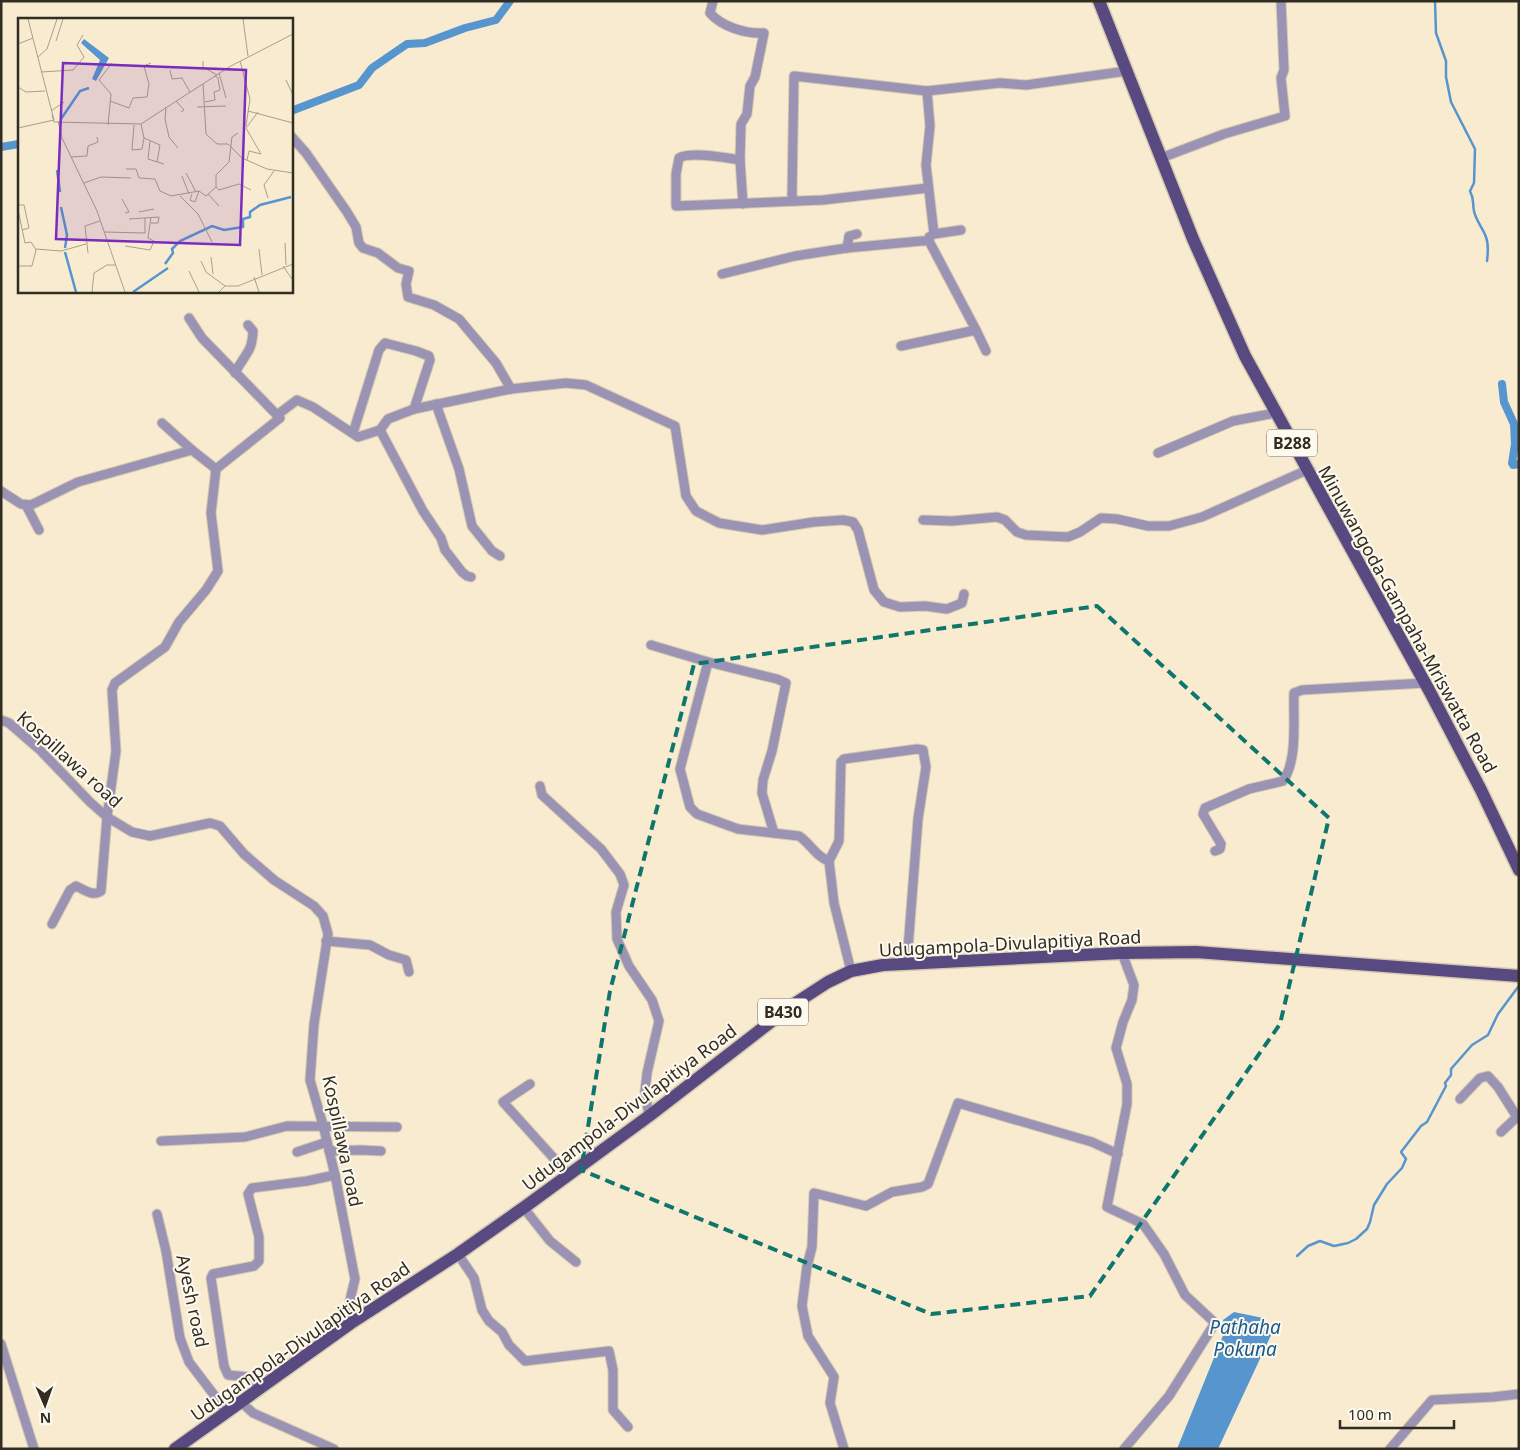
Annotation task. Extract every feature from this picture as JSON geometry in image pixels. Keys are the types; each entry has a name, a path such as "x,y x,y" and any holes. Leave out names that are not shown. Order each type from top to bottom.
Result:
{"main road":[{"name":"Minuwangoda-Gampaha-Mriswatta Road","path":"1099,1 1193,238 1245,356 1425,683 1481,790 1519,870"},
{"name":"Udugampola-Divulapitiya Road","path":"175,1449 351,1324 458,1254 526,1206 649,1116 794,1004 828,982 851,971 883,965 1122,953 1196,952 1519,976"}],"street":[{"path":"712,1 710,13 716,20 744,32 764,33 755,77 750,86 747,114 742,124 740,160 743,204"},
{"path":"1161,158 1224,134 1285,116 1281,78 1284,70 1281,1"},
{"path":"794,201 792,196 794,76 927,91 1000,83 1026,85 1127,71"},
{"path":"927,91 930,126 926,165 932,238 986,351"},
{"path":"292,137 306,153 347,212 356,227 359,243 363,248 378,253 398,268 410,271 406,284 408,297 434,305 459,319 496,363 511,389"},
{"path":"740,160 706,156 682,156 679,158 676,174 676,206 823,200 928,188"},
{"path":"722,274 795,256 847,248 921,241 961,230"},
{"path":"847,248 849,236 857,234"},
{"path":"52,924 73,887 76,886 92,894 101,891 107,816 116,751 112,690 115,683 165,647 179,622 206,590 218,571 211,513 216,469 280,418 202,338 189,318"},
{"path":"235,373 253,344 253,332 248,325"},
{"path":"901,346 976,330"},
{"path":"353,433 379,350 386,343 429,356 430,360 414,409"},
{"path":"277,415 297,400 313,407 358,437 380,430 388,419 414,409 511,389 566,383 586,385 675,426 686,496 696,511 719,523 762,530 843,520 853,522 858,530 874,590 884,602 900,607 925,606 947,609 962,603 964,594"},
{"path":"436,404 459,469 472,526 492,551 500,556"},
{"path":"1158,453 1232,421 1276,413"},
{"path":"162,423 216,469"},
{"path":"380,430 423,511 441,538 445,550 462,572 471,577"},
{"path":"1,491 21,504 31,505 78,482 192,450"},
{"path":"923,520 952,521 997,517 1006,520 1017,532 1026,535 1068,536 1080,532 1101,518 1117,519 1148,526 1169,526 1202,517 1307,470"},
{"path":"26,506 39,530"},
{"path":"651,645 786,683 772,752 763,780 762,793 774,833"},
{"path":"708,662 680,769 690,807 698,814 738,829 799,836 806,840 822,859 829,861"},
{"path":"1215,851 1220,849 1221,844 1203,814 1205,808 1249,789 1283,781 1288,774 1292,757 1294,693 1302,690 1425,683"},
{"name":"Kospillawa road","path":"1,720 10,723 39,748 90,802 107,816 132,832 150,836 210,823 220,826 244,854 274,880 314,906 323,916 328,934 314,1024 310,1080 327,1142 355,1279 350,1300 351,1324"},
{"path":"851,971 834,903 829,861 839,841 841,762 844,759 917,749 923,750 926,767 918,819 908,964"},
{"path":"540,786 542,795 601,849 620,874 624,885 616,912 617,939 629,966 652,1000 660,1021 647,1073 645,1090 649,1116"},
{"path":"326,940 370,945 389,955 406,960 409,972"},
{"path":"1122,953 1134,985 1132,1000 1123,1022 1116,1048 1127,1084 1127,1104 1107,1207 1142,1224 1164,1254 1185,1295 1215,1323 1170,1396 1124,1449"},
{"path":"1460,1099 1480,1078 1488,1076 1518,1116 1500,1132"},
{"path":"530,1084 503,1102 568,1174"},
{"path":"844,1449 830,1403 834,1377 808,1336 802,1306 807,1266 812,1247 814,1193 866,1206 892,1192 922,1187 928,1184 958,1103 1092,1142 1118,1154"},
{"path":"161,1141 245,1137 287,1126 397,1127"},
{"path":"297,1152 327,1142"},
{"path":"329,1152 381,1151"},
{"path":"260,1389 250,1377 228,1375 224,1366 211,1278 213,1274 254,1266 259,1261 259,1237 248,1194 252,1188 307,1181 334,1175"},
{"path":"526,1206 527,1212 550,1241 576,1262"},
{"name":"Ayesh road","path":"157,1214 166,1251 180,1338 189,1362 227,1412"},
{"path":"458,1254 474,1278 482,1310 489,1321 502,1332 508,1345 525,1361 609,1351 613,1370 613,1410 628,1427"},
{"path":"1,1344 34,1449"},
{"path":"1390,1449 1432,1400 1519,1394"},
{"path":"241,1402 253,1412 334,1449"}],"highlighted area":[{"path":"1097,606 1329,818 1280,1024 1090,1296 931,1314 581,1170 610,991 694,664"}],"water":[{"name":"Pathaha Pokuna","path":"1234,1312 1263,1318 1272,1333 1218,1449 1177,1449 1224,1333 1223,1320"}],"waterway":[{"path":"292,111 359,85 372,68 407,44 425,43 465,28 496,20 510,1"},
{"path":"1435,1 1436,33 1446,61 1446,77 1451,102 1475,149 1474,183 1470,191 1475,215 1487,240 1487,261"},
{"path":"1,147 18,144"},
{"path":"1502,384 1504,402 1514,424 1515,444 1512,463 1513,465 1519,464"},
{"path":"1297,1256 1308,1246 1320,1241 1334,1246 1348,1243 1356,1239 1367,1229 1374,1205 1387,1184 1402,1168 1406,1159 1401,1152 1421,1126 1427,1122 1446,1086 1445,1083 1451,1075 1451,1069 1472,1045 1488,1035 1498,1014 1518,987"}]}
